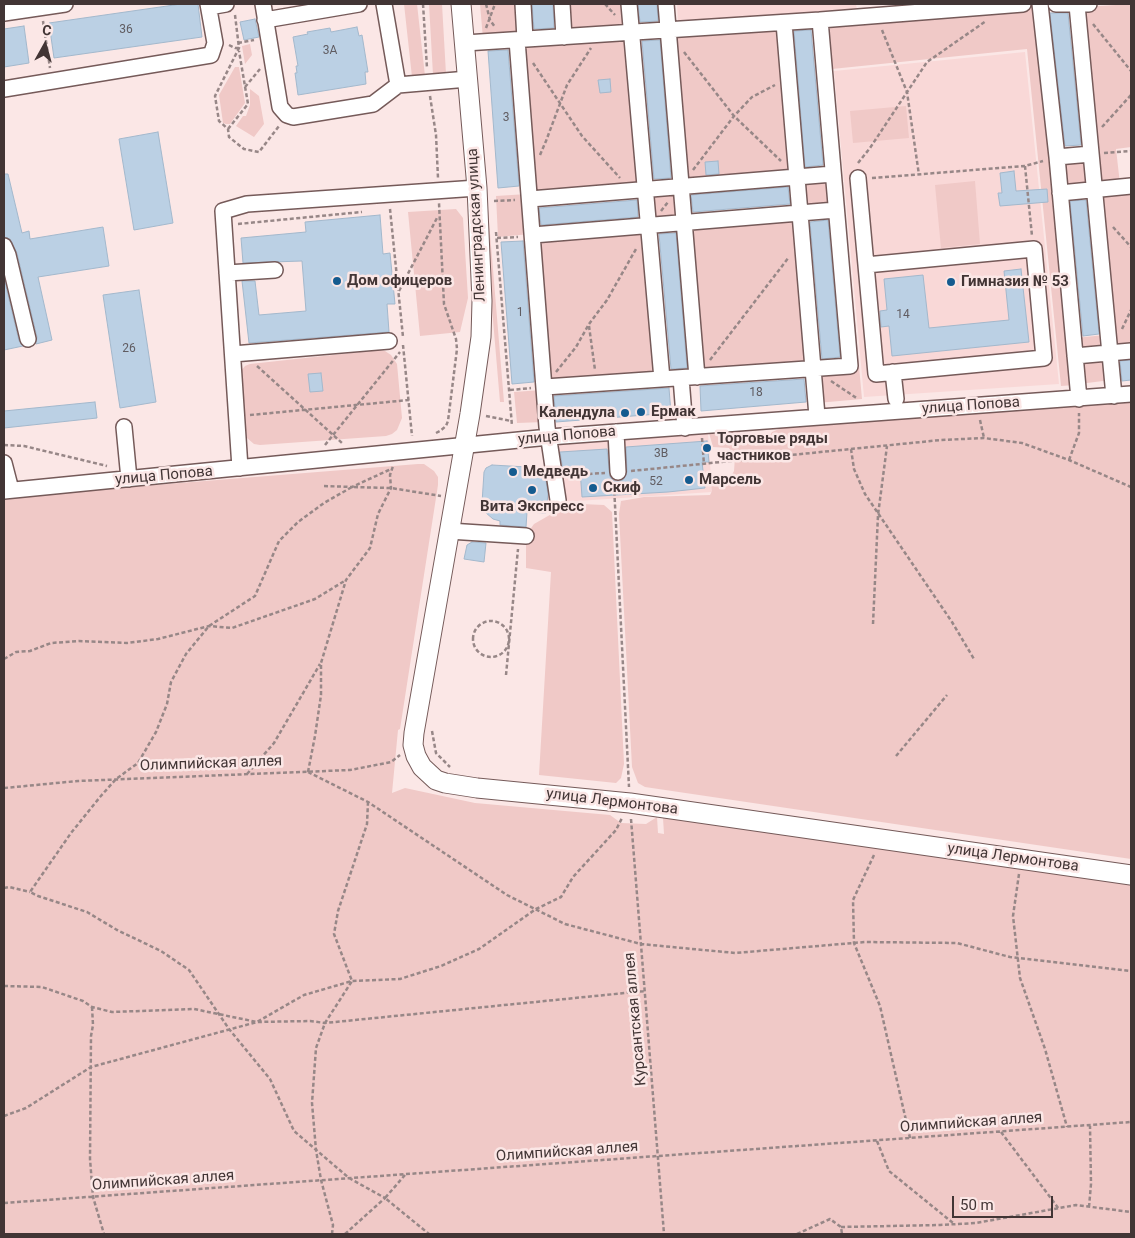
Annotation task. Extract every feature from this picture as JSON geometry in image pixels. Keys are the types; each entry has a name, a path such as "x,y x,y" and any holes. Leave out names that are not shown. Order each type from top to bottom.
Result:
{"main road":[{"name":"Ленинградская улица","path":"461,4 472,43 468,78 477,188 482,301 481,337 465,445"},
{"path":"413,745 465,445"},
{"name":"улица Лермонтова","path":"413,745 422,767 436,780 446,783 477,788 630,803 1131,875"}],"street":[{"path":"4,13 65,4"},
{"path":"262,4 280,107 293,117 372,104 398,86 468,78"},
{"path":"265,20 359,4"},
{"path":"384,4 398,86"},
{"path":"523,4 521,39 530,199 549,437 558,500"},
{"path":"562,4 564,36"},
{"path":"629,4 662,379"},
{"path":"666,4 697,377"},
{"path":"472,43 784,23 820,20 870,12 1023,4"},
{"path":"1040,4 1057,158 1079,399"},
{"path":"1056,4 1083,4 1091,154 1114,396"},
{"path":"4,89 212,55 215,43 208,5 230,8"},
{"path":"545,387 850,366 820,20"},
{"path":"784,23 817,416"},
{"path":"1057,158 1091,154"},
{"path":"856,173 876,374 1044,358 1034,249 866,265"},
{"path":"530,199 833,174"},
{"path":"1060,193 1131,186"},
{"path":"240,468 236,416 238,354 227,272 224,211 247,204 477,188"},
{"path":"533,236 836,210"},
{"path":"4,246 8,254 28,339"},
{"path":"227,272 275,270"},
{"path":"238,354 389,341"},
{"path":"1075,356 1131,351"},
{"path":"893,372 896,399"},
{"path":"681,378 685,428"},
{"name":"улица Попова","path":"7,490 549,437 1131,394"},
{"path":"124,427 129,479"},
{"path":"616,432 618,472"},
{"path":"4,463 7,490"},
{"path":"450,531 522,536"}],"path":[{"path":"424,4 428,82 436,135 444,304 457,343 450,411"},
{"path":"486,4 490,20 496,28 521,39 582,136 626,184 629,191"},
{"path":"472,43 490,20 495,4"},
{"path":"1083,4 1131,71"},
{"path":"41,8 52,82"},
{"path":"228,129 248,104 236,29 230,8"},
{"path":"870,12 897,65 907,92 919,175"},
{"path":"987,20 927,62 870,148 856,173 919,175 1025,166 1057,158"},
{"path":"232,30 236,29"},
{"path":"668,30 734,116 797,176"},
{"path":"539,156 567,85 600,34"},
{"path":"238,43 258,39"},
{"path":"226,40 232,47 239,49"},
{"path":"239,49 216,96 219,121 228,129 229,137 244,149 259,152 287,114"},
{"path":"245,87 263,66"},
{"path":"510,390 545,387 576,347 589,324 607,300 648,226 734,116 752,97 788,78"},
{"path":"1101,128 1131,95"},
{"path":"1091,154 1131,150"},
{"path":"1025,166 1034,249"},
{"path":"494,201 530,199"},
{"path":"390,209 412,439"},
{"path":"1096,210 1131,247"},
{"path":"224,226 371,211"},
{"path":"398,293 439,214"},
{"path":"497,238 533,236"},
{"path":"697,377 802,240"},
{"path":"589,324 597,384"},
{"path":"323,448 404,346"},
{"path":"238,354 346,446"},
{"path":"813,370 861,401"},
{"path":"1069,460 1079,433 1079,399"},
{"path":"236,416 409,400"},
{"path":"980,406 984,438"},
{"path":"702,437 704,465"},
{"path":"710,464 984,438 1022,443 1069,460 1131,487"},
{"path":"873,624 878,515 887,446"},
{"path":"851,450 854,469 859,482 878,515 952,622 974,659"},
{"path":"4,659 16,652 30,651 51,643 79,641 127,643 158,639 208,626 255,596 279,541 298,522 316,508 352,487 391,469 402,452"},
{"path":"248,774 274,742 321,663 346,580 370,548 378,514 391,488 391,469"},
{"path":"324,486 391,488 455,498"},
{"name":"Курсантская аллея","path":"614,498 630,803 664,1234"},
{"path":"506,674 522,536"},
{"path":"208,626 232,628 315,599 346,580"},
{"path":"490,621 497,622 506,630 509,641 504,651 495,657 489,657 479,652 474,642 474,637 479,626 490,621"},
{"path":"30,892 71,833 116,779 138,763 159,725 167,704 171,682 186,654 208,626"},
{"path":"321,663 321,695 316,736 308,772 368,802 508,895 565,924 641,944 735,953 854,943 957,943 1018,958 1131,971"},
{"path":"896,756 947,695"},
{"path":"433,724 432,734 436,753 454,769"},
{"name":"Олимпийская аллея","path":"4,788 116,779 350,770 391,762 413,745"},
{"path":"352,981 334,934 338,911 367,824 368,802"},
{"path":"4,1116 26,1108 91,1067 257,1022 304,995 352,981 400,979 441,966 479,949 536,909 561,897 574,877 616,830 630,803"},
{"path":"886,840 871,859 853,900 854,943 880,1006 910,1138"},
{"path":"1020,866 1013,916 1020,978 1045,1048 1066,1127"},
{"path":"4,888 9,887 30,892 87,912 117,930 162,951 188,970 229,1029 270,1079 294,1131 349,1178 385,1198 429,1234"},
{"path":"332,1234 334,1225 316,1150 312,1103 316,1048 325,1023 352,981"},
{"path":"4,986 42,987 83,1001 92,1007 112,1012 194,1009 257,1022 310,1021 325,1023 645,991"},
{"path":"92,1007 90,1159 93,1197 104,1234"},
{"name":"Олимпийская аллея","path":"4,1203 1131,1122"},
{"path":"1089,1207 1091,1184 1090,1125"},
{"path":"1001,1132 1059,1208"},
{"path":"877,1140 889,1171 954,1224"},
{"path":"345,1234 385,1198 406,1174"},
{"path":"797,1234 830,1220 841,1227 954,1224 1076,1205 1131,1212"},
{"path":"841,1227 842,1234"}],"shaded area":[{"path":"404,4 417,4 425,76 412,77"},
{"path":"429,4 442,4 446,74 433,75"},
{"path":"466,4 471,4 504,402 500,402"},
{"path":"480,4 520,4 522,37 483,39"},
{"path":"564,4 627,4 629,31 566,34"},
{"path":"677,4 856,4 857,10 678,23"},
{"path":"1131,4 1131,147 1116,149 1120,184 1063,189 1059,151 1096,144 1085,7"},
{"path":"1037,5 1075,385 1061,386 1027,49 832,69 862,399 817,403 815,372 852,369 822,22"},
{"path":"781,25 794,175 684,185 672,32"},
{"path":"627,36 640,185 533,195 521,42"},
{"path":"250,44 252,55 245,64 242,46"},
{"name":"Гимназия № 53","path":"1025,52 1059,384 864,397 834,71"},
{"path":"235,67 239,67 245,103 230,124 226,124 223,123 219,95"},
{"path":"250,89 259,96 264,124 254,137 236,126 243,116 246,116 250,105"},
{"path":"906,106 909,138 853,143 850,111"},
{"path":"832,176 834,209 801,210 798,178"},
{"path":"975,181 980,244 941,248 935,185"},
{"path":"680,188 683,221 649,224 647,190"},
{"path":"1131,188 1131,349 1108,352 1111,380 1079,384 1075,338 1105,335 1093,191"},
{"path":"527,194 530,234 498,237 496,196"},
{"path":"456,209 463,218 468,298 460,332 420,336 408,212"},
{"path":"796,217 809,366 700,375 688,226"},
{"path":"642,229 658,376 547,386 536,239"},
{"path":"379,350 391,355 397,364 402,418 397,430 392,434 260,445 254,444 247,438 244,433 240,372 245,366"},
{"path":"542,390 544,422 517,423 514,392"},
{"path":"1131,401 1131,859 645,787 638,783 632,767 619,514 621,501 644,497 710,495 712,491 711,485 715,481 729,480 734,471 735,457 729,448 713,447 709,433 712,429 739,430 743,441 756,446 766,441 772,432 786,426"},
{"path":"708,433 712,492 547,503 550,444"},
{"path":"424,464 434,471 438,477 438,485 400,729 398,730 392,793 405,788 475,803 610,815 621,823 646,824 657,817 658,833 664,834 663,818 977,860 1131,883 1131,1234 4,1234 4,497"},
{"path":"581,504 604,505 612,512 624,764 621,778 616,783 539,775 551,572 526,568 526,544 529,531 534,524 555,512"}],"building":[{"path":"181,4 198,4 202,37 54,58 49,23"},
{"path":"532,4 553,4 554,28 534,29"},
{"path":"638,4 657,4 658,21 640,22"},
{"path":"1050,13 1068,13 1081,145 1065,146"},
{"path":"255,19 259,37 244,40 240,22"},
{"path":"24,26 29,63 4,67 4,29"},
{"path":"357,27 359,36 362,35 368,72 365,72 366,84 298,95 295,73 297,73 296,66 298,66 293,37 308,34 307,32 330,28 331,32"},
{"path":"811,30 823,165 805,167 794,31"},
{"path":"660,40 671,178 654,179 642,41"},
{"path":"508,50 519,186 498,188 488,51"},
{"path":"610,79 611,92 600,93 598,80"},
{"path":"158,132 173,223 134,230 119,139"},
{"path":"718,161 719,174 706,175 705,162"},
{"path":"1014,171 1016,191 1047,189 1048,202 1000,206 998,193 1002,193 1000,173"},
{"path":"4,174 8,174 22,233 29,231 30,239 103,227 109,266 38,277 52,340 36,344 37,337 17,253 10,239 4,237"},
{"path":"788,187 790,204 693,212 691,195"},
{"path":"637,200 638,217 541,225 539,208"},
{"path":"1086,200 1099,334 1083,336 1070,201"},
{"path":"380,215 383,254 390,253 395,304 387,304 389,332 249,343 242,281 255,281 259,315 306,311 302,261 243,263 241,238 306,232 305,222"},
{"path":"828,220 840,357 822,359 810,222"},
{"path":"676,233 687,368 671,369 659,234"},
{"path":"523,241 534,382 512,384 501,242"},
{"path":"1021,269 1029,342 892,356 889,326 881,327 880,311 887,310 884,279 923,275 929,328 1009,320 1004,271"},
{"path":"4,278 19,341 23,346 4,350"},
{"path":"139,290 156,402 120,408 103,295"},
{"path":"1131,360 1131,380 1122,381 1120,361"},
{"path":"321,373 323,391 310,392 308,374"},
{"path":"804,379 806,402 701,411 700,386"},
{"path":"669,388 671,413 556,422 554,396"},
{"path":"95,402 97,418 4,428 4,411"},
{"path":"707,441 709,462 702,462 705,488 668,492 582,497 580,469 563,470 560,452 607,449 610,477 614,481 619,481 623,480 627,472 626,447"},
{"path":"492,465 544,468 548,494 546,513 527,512 526,527 500,525 500,521 493,519 485,512 482,503 484,472 486,468"},
{"path":"472,542 486,543 484,562 464,559 467,545"}],"place":[{"name":"Дом офицеров","path":"337,281"},
{"name":"Гимназия № 53","path":"951,282"},
{"name":"Ермак","path":"641,412"},
{"name":"Календула","path":"625,413"},
{"name":"Торговые ряды частников","path":"707,448"},
{"name":"Медведь","path":"513,472"},
{"name":"Марсель","path":"689,480"},
{"name":"Скиф","path":"593,488"},
{"name":"Вита Экспресс","path":"532,490"}]}
